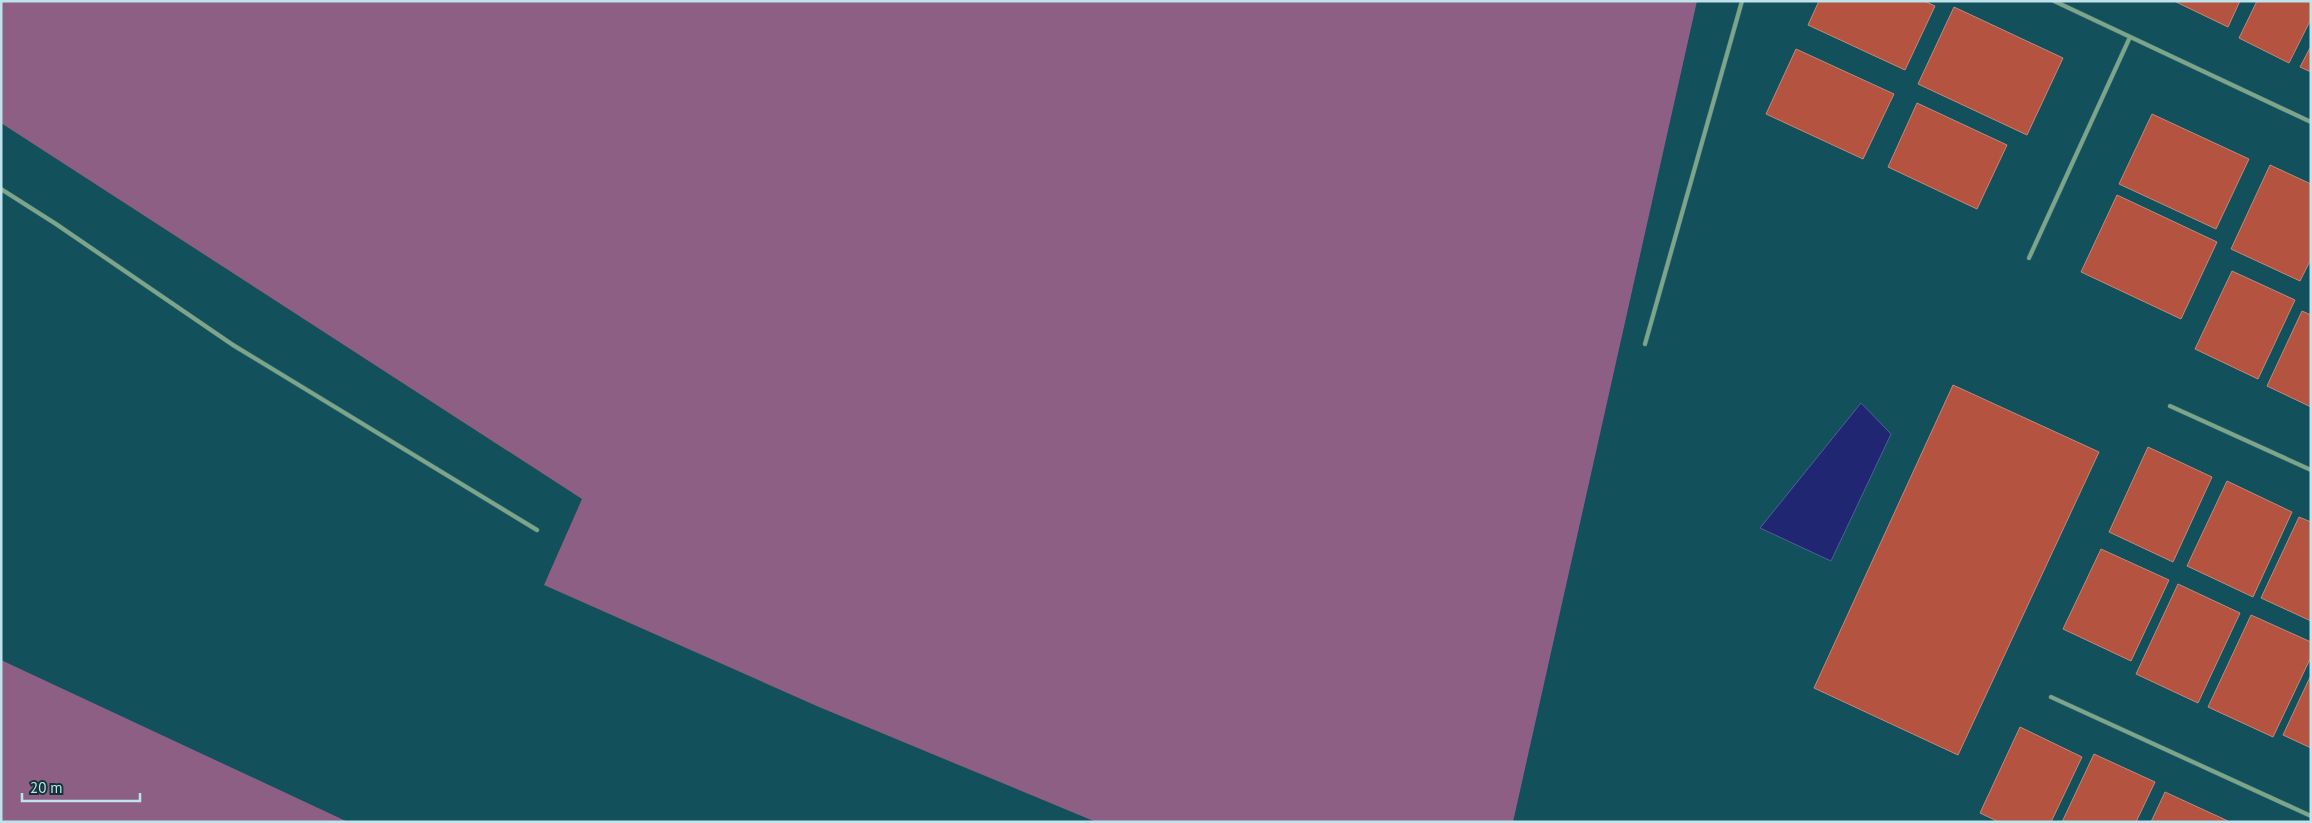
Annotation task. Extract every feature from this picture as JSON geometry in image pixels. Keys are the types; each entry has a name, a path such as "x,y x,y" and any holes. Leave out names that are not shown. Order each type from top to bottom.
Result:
{"lane":[{"path":"1645,344 1742,1"},
{"path":"2054,1 2311,122"},
{"path":"2029,258 2130,37"},
{"path":"1,189 56,224 232,345 537,530"},
{"path":"2170,406 2311,470"},
{"path":"2051,697 2311,816"}],"shaded area":[{"path":"1,1 1697,1 1513,822 1096,822 819,707 544,585 582,499 1,123"},
{"path":"1861,403 1891,434 1831,561 1760,528"},
{"path":"1,660 348,822 1,822"}],"building":[{"path":"1819,1 1924,1 1935,6 1905,70 1808,25"},
{"path":"2174,1 2240,1 2228,27"},
{"path":"2257,1 2311,1 2311,19 2289,63 2239,38"},
{"path":"1954,7 2063,58 2027,135 1918,84"},
{"path":"2311,46 2311,72 2300,67"},
{"path":"1796,49 1894,94 1863,159 1766,114"},
{"path":"1917,103 2007,145 1977,209 1888,167"},
{"path":"2152,114 2249,159 2216,229 2119,184"},
{"path":"2270,165 2311,184 2311,259 2300,281 2231,249"},
{"path":"2117,195 2217,242 2181,319 2081,272"},
{"path":"2232,271 2295,300 2258,379 2195,349"},
{"path":"2302,311 2311,315 2311,407 2267,386"},
{"path":"1953,385 2099,452 1958,755 1814,688"},
{"path":"2148,447 2212,477 2173,562 2109,532"},
{"path":"2227,481 2292,512 2253,597 2187,566"},
{"path":"2299,517 2311,522 2311,621 2261,598"},
{"path":"2101,549 2169,580 2131,661 2063,629"},
{"path":"2178,584 2240,613 2198,703 2136,674"},
{"path":"2251,615 2311,642 2311,657 2273,737 2208,707"},
{"path":"2311,675 2311,748 2283,735"},
{"path":"2020,727 2082,757 2051,822 1999,822 1980,813"},
{"path":"2094,754 2155,782 2136,822 2062,822"},
{"path":"2165,792 2228,821 2228,822 2151,822"}]}
